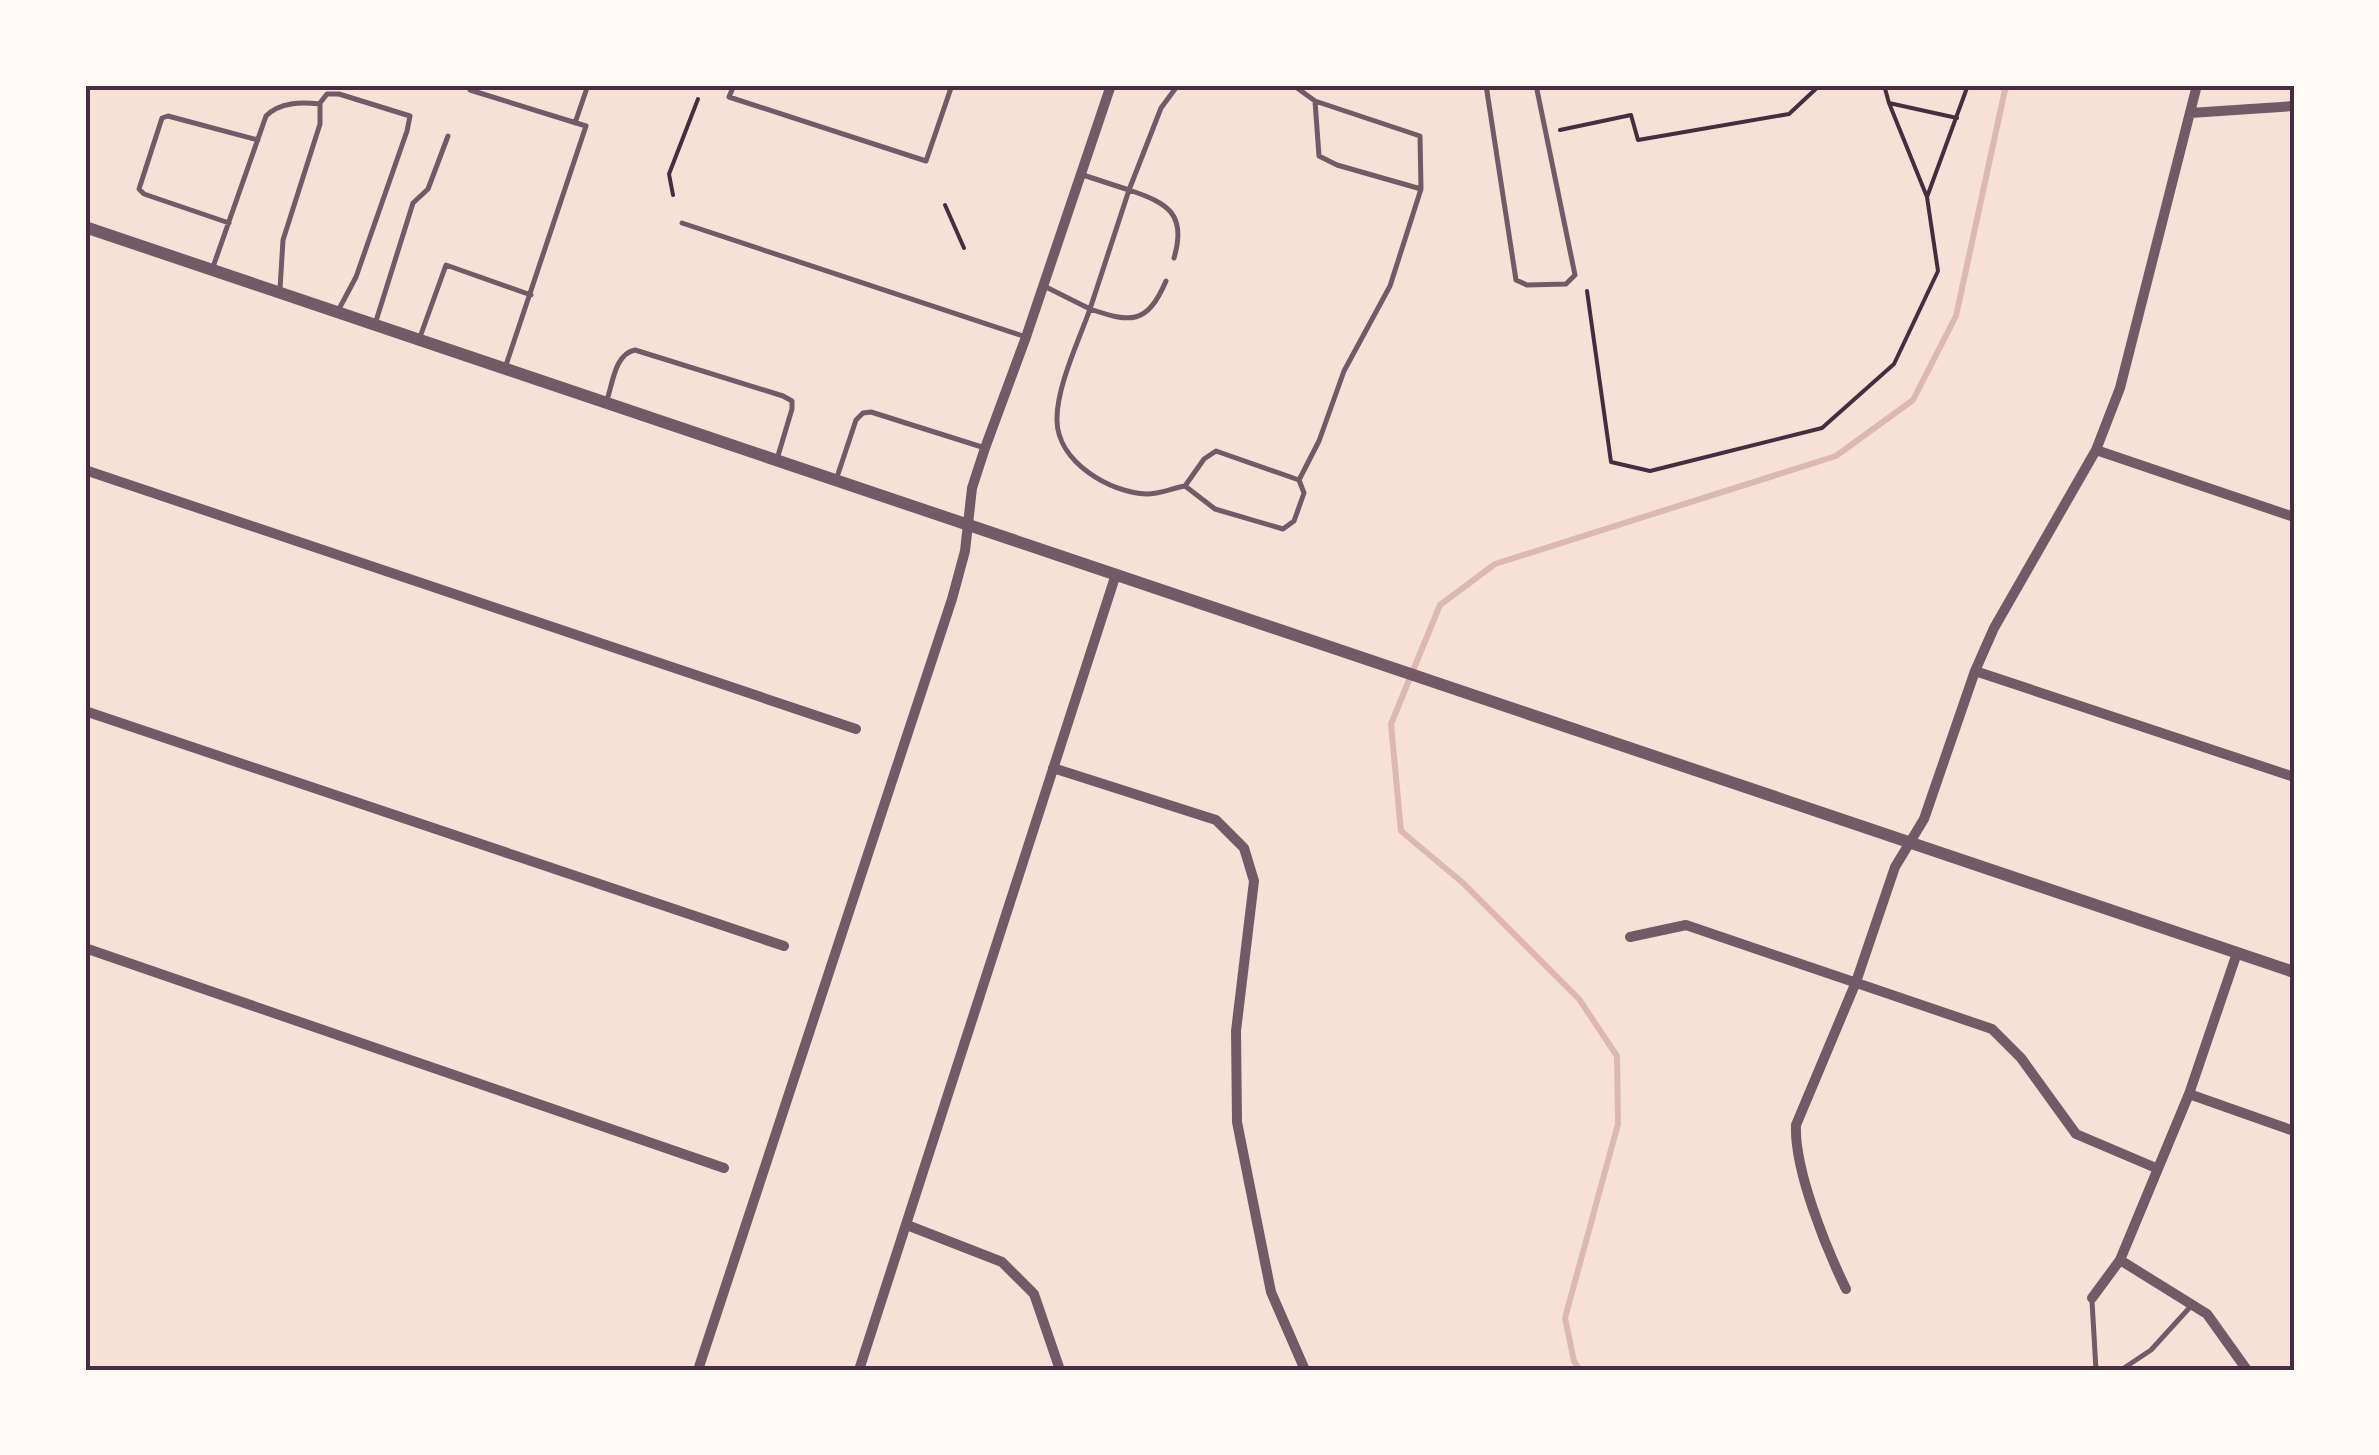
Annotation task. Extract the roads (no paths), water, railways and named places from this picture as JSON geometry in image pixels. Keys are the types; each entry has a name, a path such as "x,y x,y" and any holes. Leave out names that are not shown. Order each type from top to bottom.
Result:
{"street":[{"path":"698,1370 952,599 964,551 972,488 984,448 1044,286 1111,85"},
{"path":"1846,1289 1832,1261 1795,1147 1796,1124 1856,982 1894,867 1924,819 1975,671 1994,628 2096,450 2120,388 2197,85"},
{"path":"2190,114 2294,106"},
{"path":"85,227 2294,972"},
{"path":"2096,450 2294,517"},
{"path":"85,470 856,729"},
{"path":"860,1370 1116,574"},
{"path":"1975,671 2294,777"},
{"path":"85,711 784,946"},
{"path":"1053,768 1216,820 1244,848 1254,881 1236,1031 1237,1122 1271,1292 1305,1370"},
{"path":"1630,937 1686,925 1992,1029 2021,1058 2076,1134 2156,1168"},
{"path":"85,948 724,1168"},
{"path":"2092,1298 2120,1260 2189,1094 2237,953"},
{"path":"2189,1094 2294,1131"},
{"path":"907,1225 1002,1262 1034,1294 1060,1370"},
{"path":"2120,1260 2206,1314 2247,1370"}],"lane":[{"path":"472,85 470,90 586,126 505,368"},
{"path":"575,122 588,85"},
{"path":"734,85 729,96 926,160 952,85"},
{"path":"1178,85 1160,108 1129,190 1061,398 1057,422 1076,461 1094,477 1116,488 1148,494 1185,486 1204,459 1216,452 1299,480"},
{"path":"1185,486 1215,509 1284,529 1294,521 1304,493 1299,480 1319,441 1344,371 1390,286 1421,190 1420,136 1315,102 1294,85"},
{"path":"1486,85 1516,280 1528,285 1566,284 1575,275 1536,85"},
{"path":"280,292 283,240 320,124 320,104 327,94 339,94 410,116 356,277 338,312"},
{"path":"212,270 266,116 274,108 302,102 320,104"},
{"path":"1315,102 1319,156 1421,190"},
{"path":"229,222 139,189 162,118 168,116 258,140"},
{"path":"375,324 413,203 428,190 448,136"},
{"path":"1080,174 1158,200 1178,222 1180,236 1174,258"},
{"path":"682,223 1026,337"},
{"path":"420,339 446,264 531,294"},
{"path":"1044,286 1122,320 1143,316 1158,301 1166,282"},
{"path":"607,402 621,358 635,350 783,396 792,401 792,409 776,459"},
{"path":"836,478 856,420 863,413 871,412 984,448"},
{"path":"2092,1298 2096,1370"},
{"path":"2121,1370 2151,1350 2192,1305"}],"waterway":[{"path":"1580,1370 1574,1361 1565,1318 1618,1124 1617,1056 1579,999 1463,883 1401,831 1391,724 1440,605 1495,564 1836,456 1913,400 1956,316 2006,85"}]}
